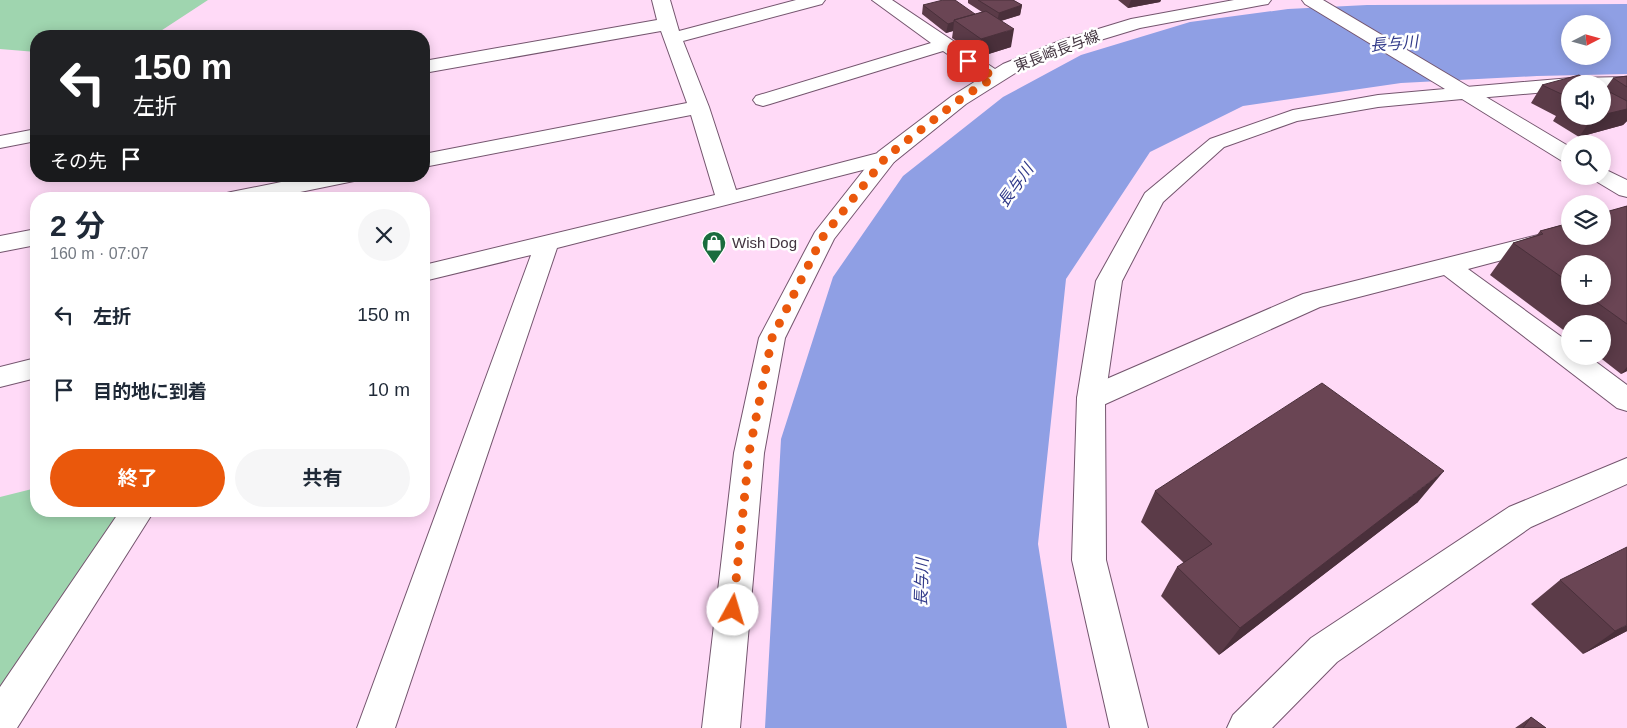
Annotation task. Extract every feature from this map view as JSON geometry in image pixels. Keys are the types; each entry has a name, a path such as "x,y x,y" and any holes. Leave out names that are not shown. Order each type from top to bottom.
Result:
{"street":[{"path":"661,0 670,31 699,107 728,199"},
{"path":"430,66 670,31 816,0"},
{"path":"881,0 943,45 994,77"},
{"name":"東長崎長与線","path":"721,728 749,453 772,338 822,238 886,157 959,100 994,77 1052,51 1137,22 1262,0"},
{"path":"1312,1 1561,151"},
{"path":"902,15 920,10"},
{"path":"763,100 943,45"},
{"path":"1129,728 1089,560 1090,398 1109,281 1153,198 1217,144 1293,116 1459,89 1627,83"},
{"path":"430,160 699,107"},
{"path":"0,142 30,136"},
{"path":"430,272 728,199 886,157"},
{"path":"1611,180 1627,190"},
{"path":"266,192 316,182"},
{"path":"1090,398 1312,300 1561,237"},
{"path":"0,244 30,238"},
{"path":"376,728 547,243"},
{"path":"1447,265 1627,400"},
{"path":"0,377 30,370"},
{"path":"1246,728 1324,650 1520,517 1627,470"},
{"path":"0,720 134,517"}],"green space":[{"path":"0,0 208,0 162,30 30,30 30,52 0,49"},
{"path":"30,490 30,517 117,517 0,687 0,497"}],"water":[{"name":"長与川","path":"1627,4 1627,74 1561,75 1401,83 1243,106 1150,152 1066,279 1038,544 1067,728 765,728 781,439 833,277 903,176 1003,97 1081,55 1190,22 1288,9 1367,5"}],"building":[{"path":"943,0 955,0 975,14 954,20 954,22 948,24 923,5"},
{"path":"978,0 1013,0 1022,5 999,13"},
{"path":"986,11 1014,29 981,39 954,20"},
{"path":"1627,76 1627,87 1613,78"},
{"path":"1561,80 1561,94 1542,85"},
{"path":"1611,93 1627,101 1627,109 1611,113"},
{"path":"1627,206 1627,324 1601,305 1611,305 1611,255 1561,255 1561,277 1513,243 1543,234 1540,231 1561,225 1561,245 1611,245 1611,210"},
{"path":"1322,383 1444,471 1240,628 1177,567 1212,544 1155,491"},
{"path":"1627,547 1627,625 1615,631 1560,580"},
{"path":"1531,717 1546,728 1523,728"}],"place":[{"name":"Wish Dog","path":"714,264"}],"route":[{"path":"733,610 749,453 772,338 822,238 886,157 959,100 994,77 968,61"}]}
